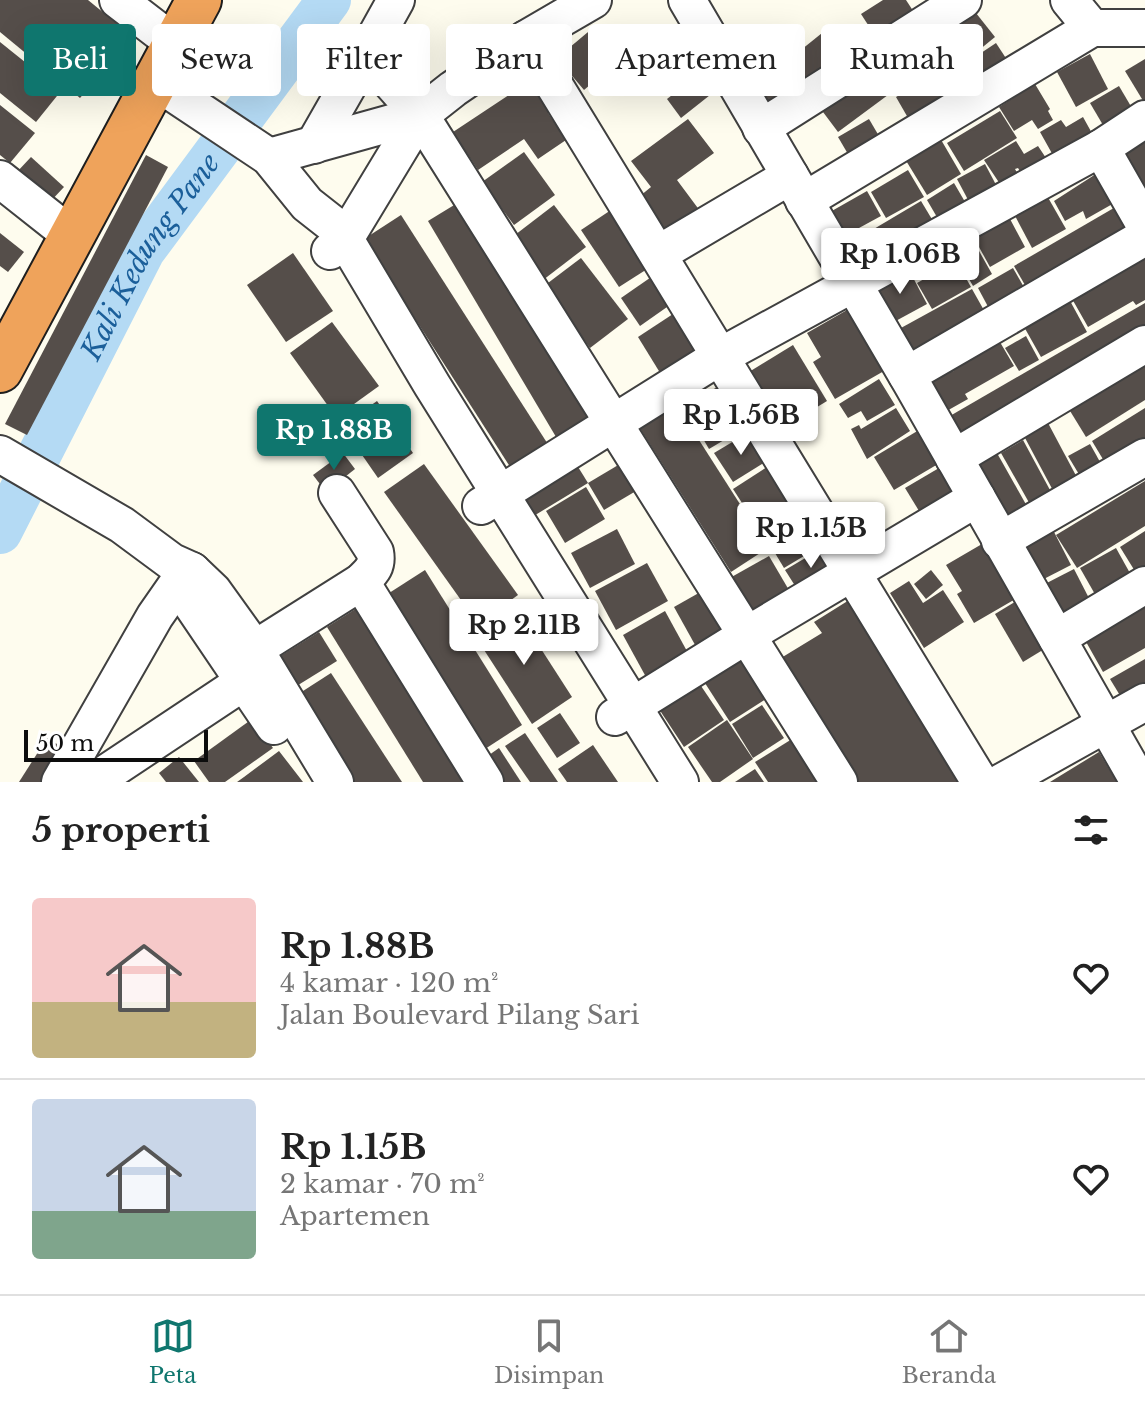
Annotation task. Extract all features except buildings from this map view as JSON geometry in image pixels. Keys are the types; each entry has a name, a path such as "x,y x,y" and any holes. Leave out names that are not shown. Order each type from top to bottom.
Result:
{"highway":[{"path":"185,24 199,0"},
{"path":"0,370 152,85"}],"street":[{"path":"118,0 152,46"},
{"path":"383,24 396,0"},
{"path":"552,24 593,0"},
{"path":"687,0 907,375 1139,782"},
{"path":"761,128 963,0"},
{"path":"1069,0 1092,28"},
{"path":"658,254 797,189 1092,28 1145,28"},
{"path":"338,245 420,115 446,95"},
{"path":"188,96 197,108 263,153 338,245 623,712 680,782"},
{"path":"314,145 342,96"},
{"path":"403,96 420,115 839,782"},
{"path":"561,96 980,782"},
{"path":"263,153 314,145 420,115"},
{"path":"491,499 719,357 1101,148 1145,119"},
{"path":"1101,148 1145,225"},
{"path":"0,179 72,236"},
{"path":"907,375 1145,237"},
{"path":"954,458 1145,344"},
{"path":"5,457 122,525 181,572 244,664 335,782"},
{"path":"1000,541 1145,457"},
{"path":"93,782 244,664 374,570 375,552 337,493"},
{"path":"623,712 977,498"},
{"path":"60,782 181,572"},
{"path":"361,582 485,782"},
{"path":"1057,638 1145,585"},
{"path":"244,664 309,782"},
{"path":"1002,782 1145,702"},
{"path":"623,712 652,782"}],"waterway":[{"name":"Kali Kedung Pane","path":"0,532 143,251 329,0"}]}
